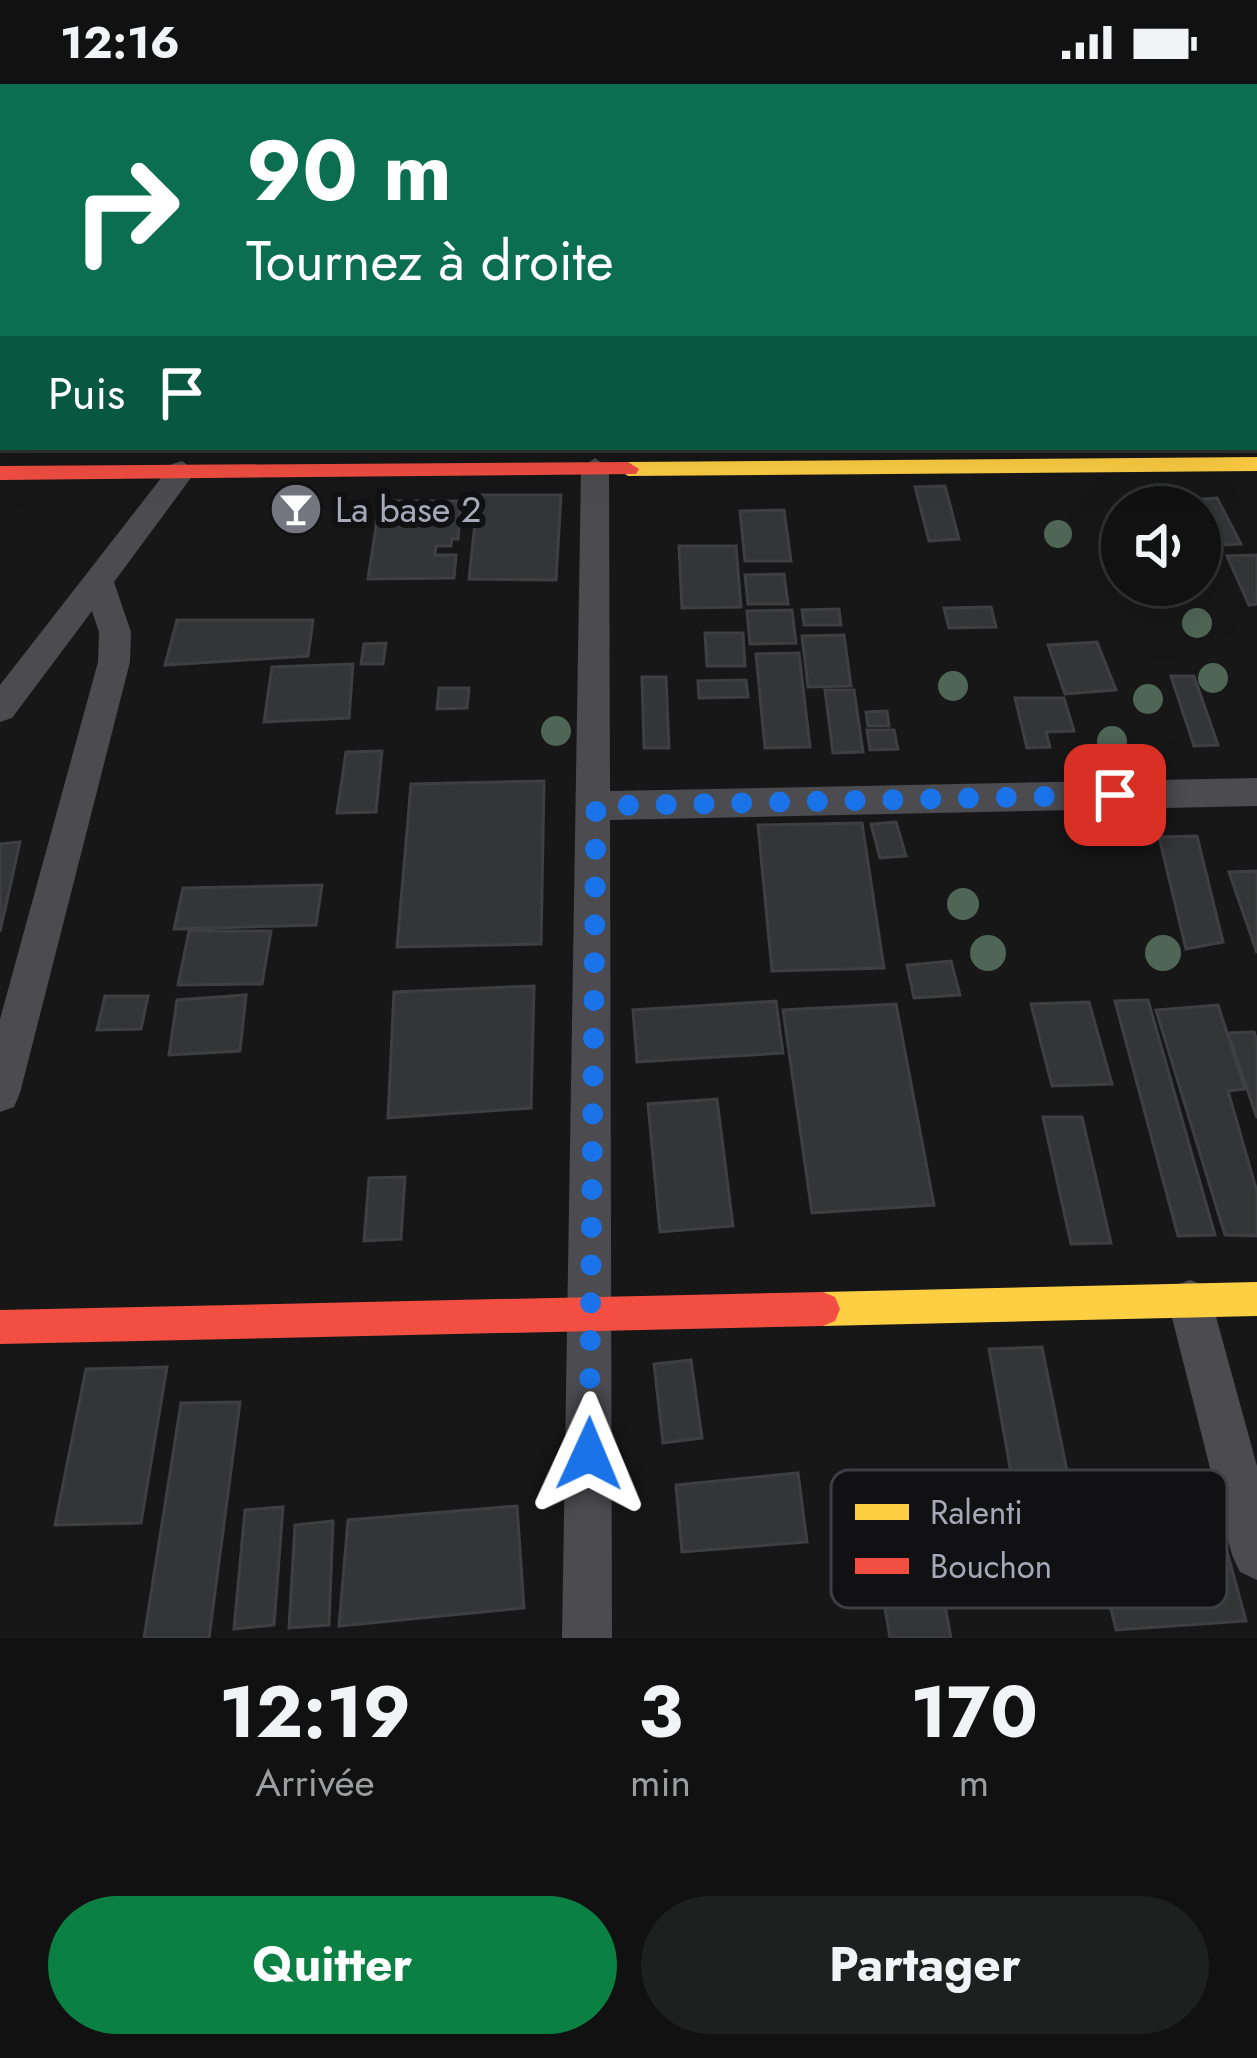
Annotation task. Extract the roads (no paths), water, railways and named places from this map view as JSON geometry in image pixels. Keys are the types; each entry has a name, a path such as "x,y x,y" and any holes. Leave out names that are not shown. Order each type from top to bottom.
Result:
{"main road":[{"path":"0,473 1257,464"},
{"path":"0,1327 1257,1299"}],"street":[{"path":"587,1638 596,468"},
{"path":"0,709 182,471"},
{"path":"0,1094 114,662 115,632 98,581"},
{"path":"596,806 1257,791"},
{"path":"1190,1302 1257,1555"}],"place":[{"name":"La base 2","path":"296,509"}]}
